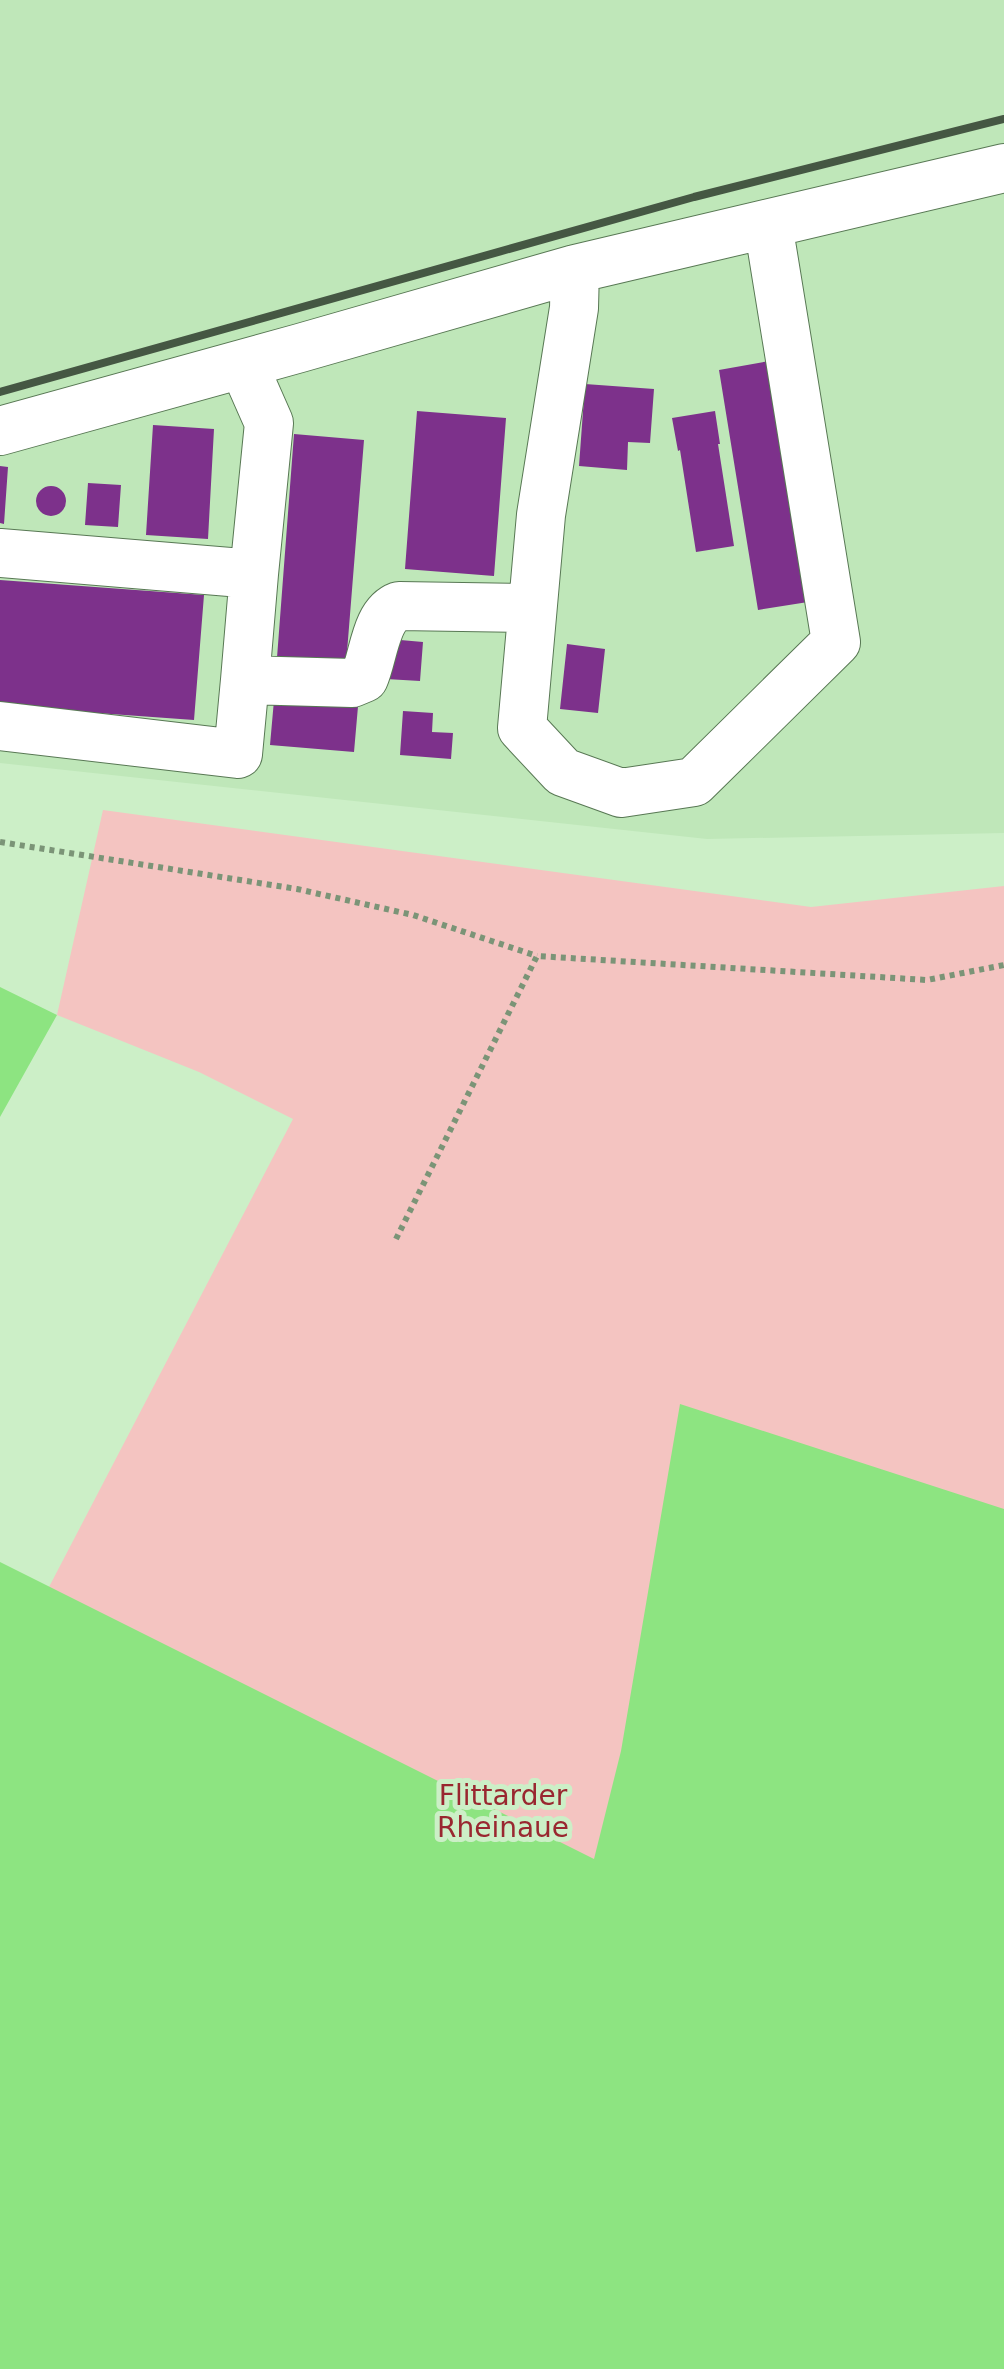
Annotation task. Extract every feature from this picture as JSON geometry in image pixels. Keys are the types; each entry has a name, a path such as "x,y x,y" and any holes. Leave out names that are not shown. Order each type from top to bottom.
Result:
{"lane":[{"path":"0,430 575,269 1004,168"},
{"path":"575,269 574,308 541,515 522,728 563,772 621,793 694,782 836,642 768,224"},
{"path":"0,726 238,754 269,423 243,364"},
{"path":"0,553 254,574"},
{"path":"246,680 352,684 364,678 371,664 383,618 399,606 532,608"}],"path":[{"path":"0,842 297,889 412,915 538,956 927,980 1004,964"},
{"path":"396,1239 538,956"}],"shaded area":[{"path":"0,0 1004,0 1004,833 707,839 0,763"},
{"path":"0,987 57,1015 0,1117"},
{"path":"680,1404 1004,1509 1004,2369 0,2369 0,1562 594,1859 621,1751"}],"green space":[{"name":"Flittarder Rheinaue","path":"103,810 811,907 1004,886 1004,2369 0,2369 0,1681 293,1119 199,1072 57,1015"}],"building":[{"path":"769,361 808,602 758,610 719,370"},
{"path":"585,384 654,389 650,443 628,442 627,470 579,466"},
{"path":"417,411 506,418 494,576 405,569"},
{"path":"715,411 734,546 696,552 672,418"},
{"path":"153,425 214,429 208,539 146,535"},
{"path":"294,434 364,440 345,677 276,671"},
{"path":"0,466 8,467 4,524 0,523"},
{"path":"88,483 121,485 118,527 85,525"},
{"path":"51,486 65,495 66,501 57,515 51,516 37,507 36,501 45,487"},
{"path":"0,580 204,595 194,720 0,706"},
{"path":"389,639 423,642 420,681 386,679"},
{"path":"567,644 605,649 598,713 560,709"},
{"path":"275,689 359,695 354,752 270,745"},
{"path":"403,711 433,713 432,732 453,733 451,759 400,755"}],"railway":[{"path":"0,392 694,197 1004,119"}]}
